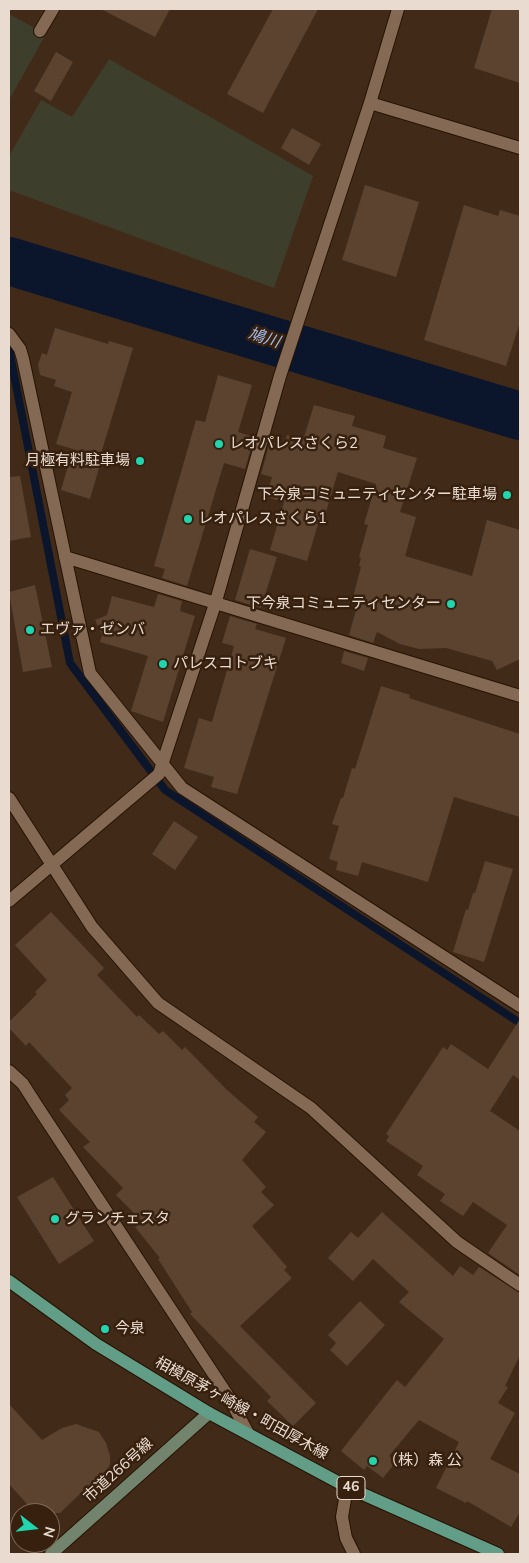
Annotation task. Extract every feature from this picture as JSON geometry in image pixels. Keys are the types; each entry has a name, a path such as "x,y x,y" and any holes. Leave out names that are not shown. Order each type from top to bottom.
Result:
{"main road":[{"name":"相模原茅ヶ崎線・町田厚木線","path":"9,1281 96,1344 209,1413 347,1487 498,1554"}],"street":[{"path":"40,31 53,9"},
{"path":"9,901 50,864 146,786 161,770 216,601 280,376 370,103 398,9"},
{"path":"370,103 520,148"},
{"path":"9,334 20,349 23,359 90,673 161,770 182,788 520,1006"},
{"path":"65,557 216,601 520,696"},
{"path":"9,798 92,927 158,1003 311,1108 457,1242 520,1285"},
{"path":"9,1070 23,1084 228,1396 248,1433"},
{"name":"市道266号線","path":"51,1554 209,1413"},
{"path":"347,1487 342,1517 346,1538 354,1554"}],"green space":[{"path":"9,14 46,34 9,100"},
{"path":"109,59 313,176 274,288 9,190 9,156 41,100 72,117"}],"building":[{"path":"101,9 170,9 155,37"},
{"path":"273,9 318,9 263,113 227,94"},
{"path":"492,9 520,9 520,83 474,68"},
{"path":"56,52 73,62 51,101 34,91"},
{"path":"292,128 321,144 309,165 281,148"},
{"path":"365,185 419,202 396,277 342,260"},
{"path":"464,205 498,216 500,210 520,216 520,322 506,366 424,340"},
{"path":"55,328 108,344 109,341 133,348 99,460 101,461 90,499 61,490 73,449 56,444 72,392 54,386 56,380 40,375 38,365 42,353 47,355"},
{"path":"218,375 252,385 238,432 254,437 245,469 224,463 187,586 162,578 165,569 154,566 196,420 205,422"},
{"path":"314,405 355,416 352,426 386,436 383,448 417,458 400,512 416,517 405,556 472,576 487,520 520,530 520,659 497,670 492,661 446,648 419,649 400,644 377,632 373,643 349,635 358,603 352,601 361,567 359,566 361,558 359,557 368,525 364,524 376,484 338,472 325,515 321,514 307,561 270,550 284,502 266,497 272,477 261,474 270,442 284,446 287,435 303,440"},
{"path":"20,476 31,537 9,541 9,477"},
{"path":"250,549 277,557 261,608 235,600"},
{"name":"エヴァ・ゼンバ","path":"35,585 52,667 23,672 9,592"},
{"path":"158,594 182,601 180,611 195,616 163,722 131,711 148,656 100,642 102,635 95,620 107,615 112,596 154,607"},
{"path":"230,616 257,624 255,629 286,638 237,794 211,787 214,777 184,768 199,718 212,722 234,646 222,643"},
{"path":"344,651 368,658 364,671 341,663"},
{"path":"381,686 410,695 409,698 520,734 520,817 454,797 428,882 362,862 358,876 336,870 338,862 329,859 339,826 332,824 341,798 343,798 352,768 355,769"},
{"path":"174,821 198,837 175,870 152,854"},
{"path":"485,861 513,869 484,962 453,952 466,909 468,910 473,893 475,893"},
{"path":"51,912 104,968 97,975 137,1017 139,1015 159,1034 163,1031 182,1050 185,1047 227,1090 258,1117 254,1122 266,1132 242,1160 266,1187 261,1192 274,1205 252,1226 287,1267 284,1270 292,1278 240,1326 316,1403 293,1426 267,1401 271,1397 190,1314 192,1312 158,1259 160,1258 135,1227 142,1221 116,1195 123,1188 83,1147 90,1142 59,1110 69,1100 65,1095 72,1088 29,1042 26,1046 9,1028 9,1022 37,994 35,992 47,980 15,945"},
{"path":"520,1019 520,1080 513,1075 490,1111 520,1131 520,1275 488,1253 507,1225 473,1202 463,1216 440,1201 445,1194 417,1175 423,1166 386,1141 389,1136 386,1134 443,1047 447,1050 451,1044 488,1069"},
{"name":"グランチェスタ","path":"53,1177 94,1241 59,1264 17,1197"},
{"path":"382,1212 453,1276 460,1266 473,1275 479,1267 520,1293 520,1355 505,1386 508,1387 498,1403 515,1413 490,1459 520,1474 520,1512 511,1527 467,1501 466,1503 436,1488 459,1442 419,1420 389,1456 396,1462 383,1478 367,1466 364,1470 341,1451 397,1380 405,1387 444,1339 399,1302 409,1292 373,1259 353,1281 328,1258 351,1232 358,1238"},
{"path":"360,1301 385,1325 347,1366 330,1350 336,1343 328,1335"},
{"path":"9,1404 42,1440 62,1428 76,1424 99,1432 106,1443 110,1464 103,1479 95,1487 82,1492 60,1513 60,1503 26,1503 9,1484"}],"waterway":[{"name":"鳩川","path":"9,261 520,416"},
{"path":"9,349 70,663 165,790 520,1023"}],"place":[{"name":"レオパレスさくら2","path":"219,444"},
{"name":"月極有料駐車場","path":"140,461"},
{"name":"下今泉コミュニティセンター駐車場","path":"507,495"},
{"name":"レオパレスさくら1","path":"188,519"},
{"name":"下今泉コミュニティセンター","path":"451,604"},
{"name":"エヴァ・ゼンバ","path":"30,630"},
{"name":"パレスコトブキ","path":"163,664"},
{"name":"グランチェスタ","path":"55,1219"},
{"name":"今泉","path":"105,1329"},
{"name":"（株）森 公","path":"373,1461"}]}
